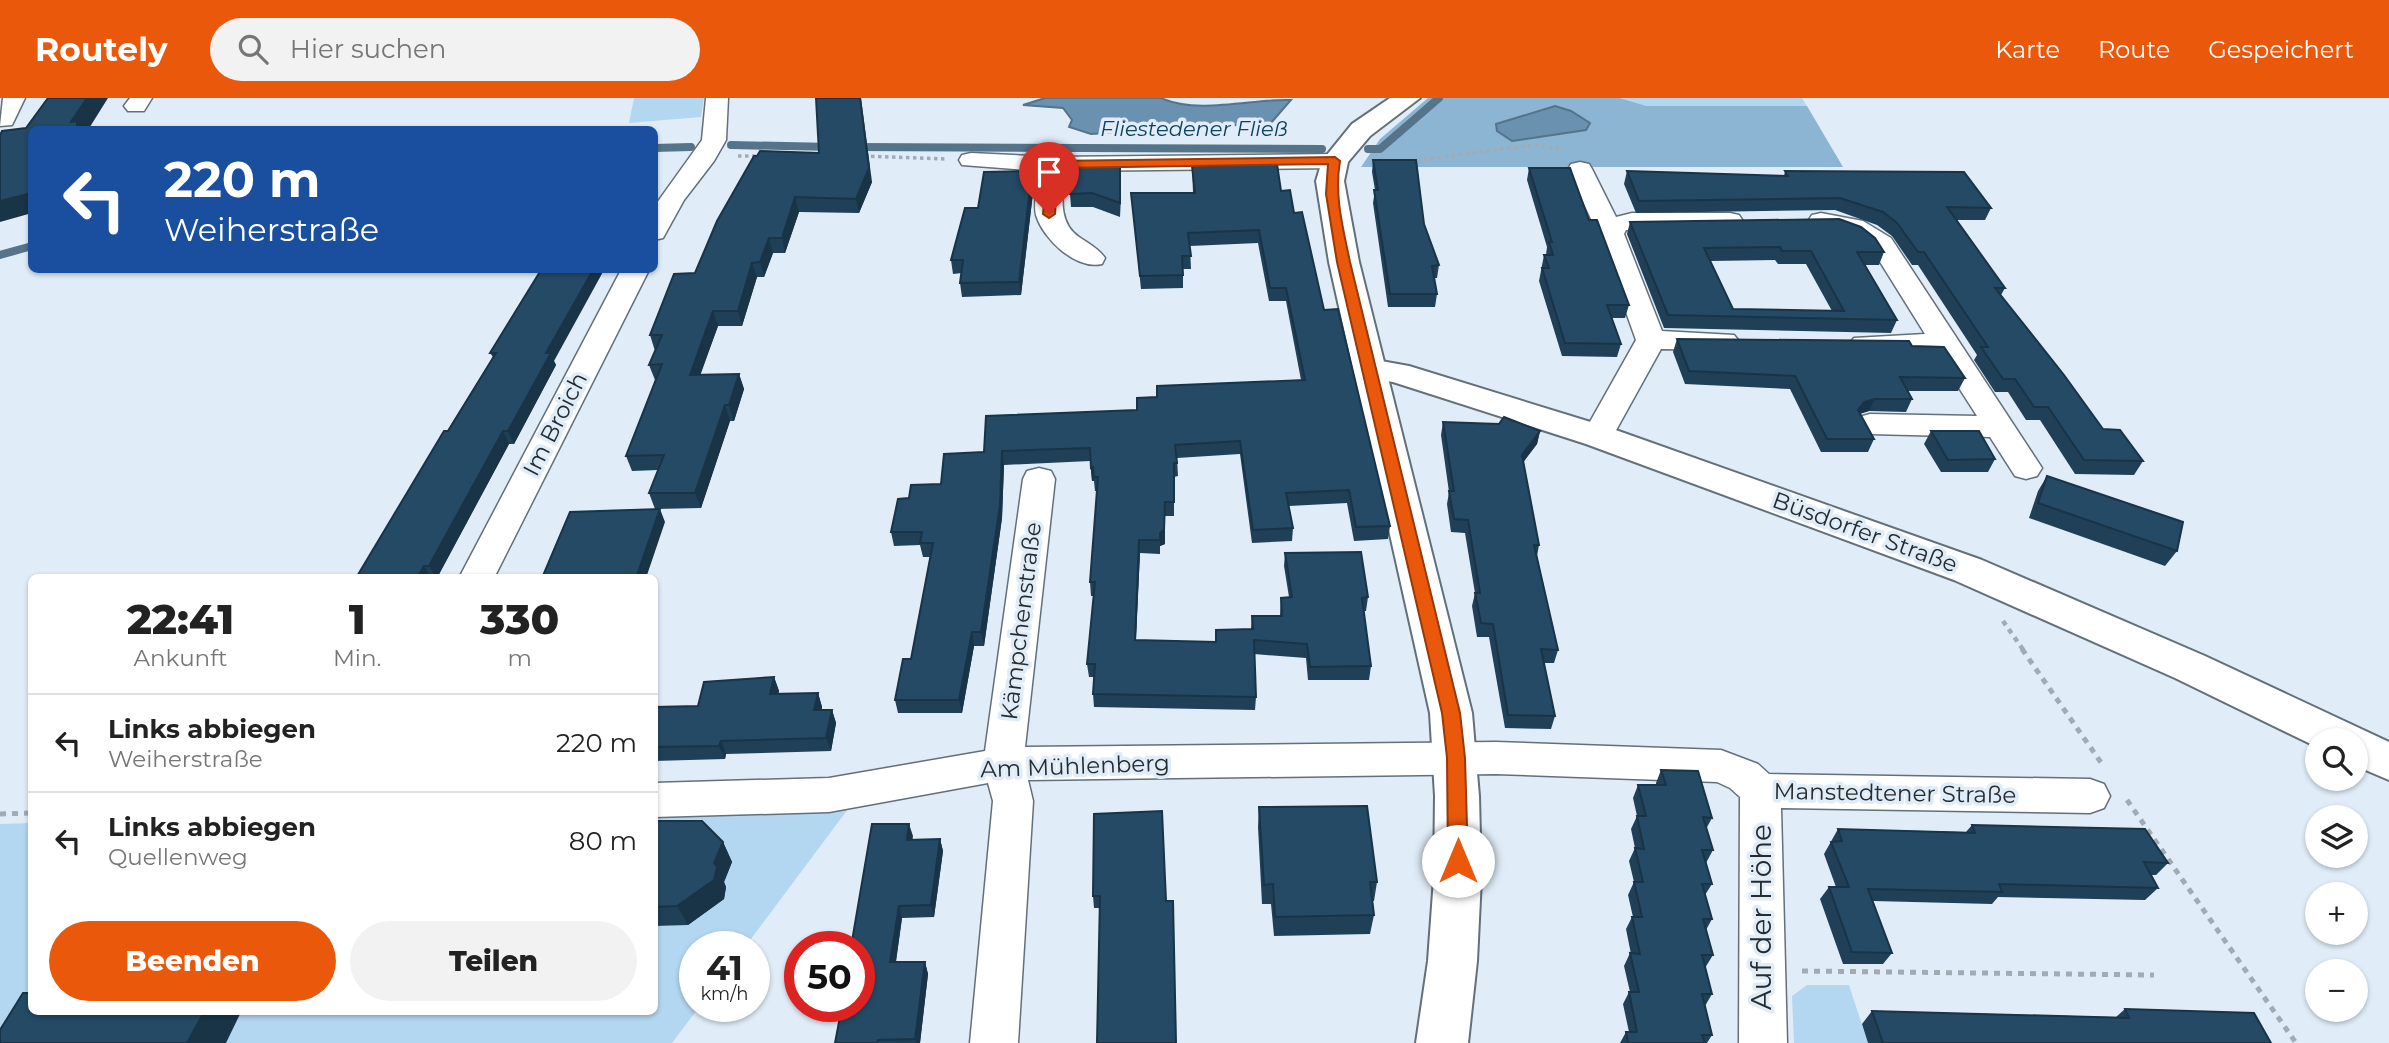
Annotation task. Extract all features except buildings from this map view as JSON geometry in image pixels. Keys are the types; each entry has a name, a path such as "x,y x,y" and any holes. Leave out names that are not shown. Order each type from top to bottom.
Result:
{"main road":[{"path":"1407,98 1361,130 1335,161 1331,194 1343,262 1451,713 1459,836 1457,911 1442,1043"},
{"name":"Büsdorfer Straße","path":"1370,369 1421,380 1598,436 1968,570 2190,667 2319,728"},
{"path":"2368,752 2389,762"}],"street":[{"path":"4,120 14,98"},
{"path":"658,224 672,198 714,140 717,98"},
{"path":"971,159 1052,164 1335,161"},
{"path":"1052,164 1049,214 1064,239 1092,258"},
{"path":"1580,169 1611,234 1651,340 1598,436"},
{"path":"1611,234 1615,225 1632,221 1754,221"},
{"path":"1794,221 1835,221 1855,226 1872,234 1882,244 2026,468"},
{"name":"Im Broich","path":"478,574 633,273"},
{"path":"1651,340 1744,341"},
{"path":"1837,343 1945,343"},
{"path":"1870,424 2000,427"},
{"name":"Kämpchenstraße","path":"1003,764 1039,479"},
{"name":"Am Mühlenberg","path":"658,800 829,795 1003,764 1456,758"},
{"name":"Manstedtener Straße","path":"1456,758 1721,766 1744,776 1760,791 2107,789"},
{"path":"994,1043 1013,802 1003,764"},
{"name":"Auf der Höhe","path":"1760,791 1760,971 1763,1043"}],"path":[{"path":"1398,161 1422,161 1545,145 1566,152 1580,169"},
{"path":"705,156 770,156"},
{"path":"852,156 971,159"},
{"path":"1968,570 2107,789 2296,1043"},
{"path":"0,814 28,813"},
{"path":"1760,971 2154,975"}],"shaded area":[{"path":"634,98 704,98 701,117 629,123"},
{"path":"1045,98 1161,98 1176,103 1209,106 1291,100 1271,123 1091,134 1069,127 1072,120 1063,108 1023,105"},
{"path":"1428,98 1620,98 1647,106 1807,106 1843,167 1361,167 1380,139"},
{"path":"1621,98 1802,98 1807,106 1647,106"},
{"path":"1555,106 1571,111 1590,123 1586,130 1512,141 1497,131 1496,124"},
{"path":"851,805 757,931 679,931 679,1022 688,1022 672,1043 0,1043 0,824 28,823 28,1015 658,1015 658,809"},
{"path":"1807,985 1849,985 1868,1043 1794,1043 1792,996"}],"waterway":[{"name":"Fliestedener Fließ","path":"1368,149 1380,149 1439,98"},
{"name":"Fliestedener Fließ","path":"731,145 833,147"},
{"name":"Fliestedener Fließ","path":"658,148 691,147"},
{"name":"Fliestedener Fließ","path":"856,147 1322,149"},
{"name":"Fliestedener Fließ","path":"0,255 28,247"}],"route":[{"path":"1049,214 1052,164 1335,161 1331,194 1343,262 1451,713 1456,758 1458,861"}]}
